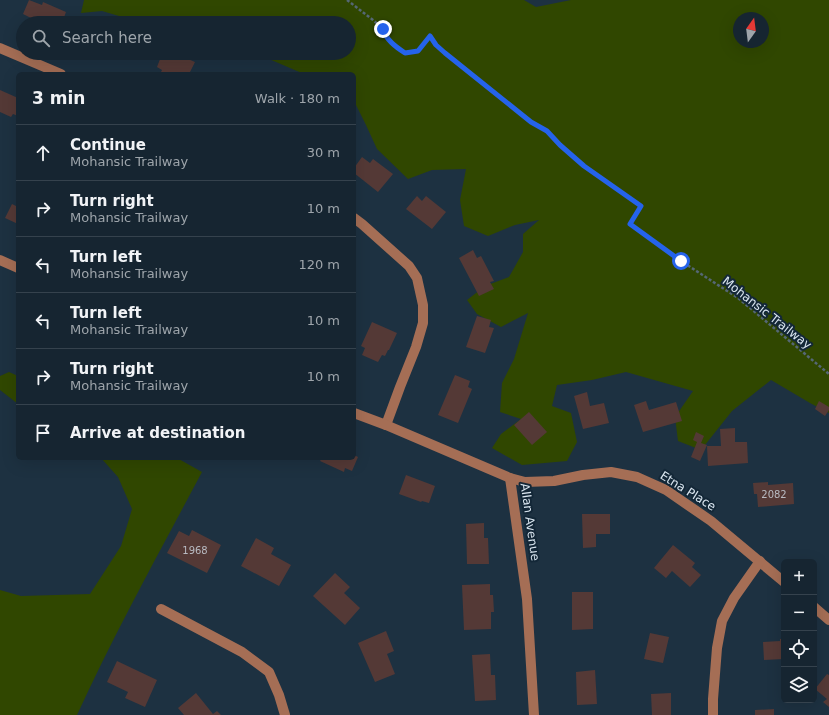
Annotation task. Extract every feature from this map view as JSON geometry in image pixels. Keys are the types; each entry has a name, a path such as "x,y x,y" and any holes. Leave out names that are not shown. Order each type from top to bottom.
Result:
{"street":[{"path":"0,48 16,55"},
{"path":"28,60 56,72"},
{"path":"356,220 409,266 417,278 423,305 423,323 418,341 386,425"},
{"path":"0,260 16,267"},
{"name":"Allan Avenue","path":"356,414 510,478 528,599 534,715"},
{"name":"Etna Place","path":"510,478 525,482 554,481 583,475 610,472 638,477 666,490 711,521 781,579"},
{"path":"713,715 716,648 722,620 734,598 760,561"},
{"path":"161,609 242,652 269,672 279,695 285,715"},
{"path":"817,610 829,620"}],"path":[{"name":"Mohansic Trailway","path":"347,0 374,20 383,29 385,35 395,46 405,53 418,51 430,36 436,45 445,53 531,122 547,131 560,145 584,166 641,206 630,224 681,261 738,298 829,374"}],"green space":[{"path":"84,0 524,0 536,7 571,0 829,0 829,413 771,380 732,411 701,450 678,441 675,417 693,391 626,372 592,380 557,385 552,406 571,413 577,442 567,461 522,465 492,448 501,434 521,419 500,412 502,383 514,359 528,313 501,327 477,314 467,300 485,286 509,277 523,252 523,234 539,220 515,225 488,236 464,226 460,200 466,169 432,170 408,179 377,149 356,105 356,72 299,72 271,60 356,60 356,16 119,16 102,11 81,13"},
{"path":"9,372 16,375 16,402 0,390 0,376"},
{"path":"103,460 181,460 202,472 122,623 77,715 0,715 0,590 21,596 90,594 121,546 132,509 118,477"}],"building":[{"path":"29,0 42,5 43,2 66,12 65,16 27,16 23,14"},
{"path":"160,60 190,60 195,62 190,72 161,72 162,70 157,67"},
{"path":"0,90 16,97 16,115 13,114 11,117 0,112"},
{"path":"362,157 370,163 373,159 393,174 378,192 356,175 356,165"},
{"path":"417,196 422,201 426,196 446,212 432,229 406,209"},
{"path":"12,204 16,206 16,223 5,218"},
{"path":"473,250 477,258 481,256 494,281 490,282 494,289 479,296 459,258"},
{"path":"477,316 491,320 489,327 494,328 485,353 466,347"},
{"path":"372,322 397,333 389,350 385,356 382,355 378,362 362,355 365,348 361,346"},
{"path":"455,375 470,381 468,387 472,389 458,423 438,415"},
{"path":"587,392 590,406 604,403 609,423 583,429 574,396"},
{"path":"646,401 649,410 676,402 682,421 643,432 634,405"},
{"path":"819,401 829,407 829,410 825,416 815,409"},
{"path":"529,412 547,432 532,445 514,425"},
{"path":"735,428 735,442 747,442 748,463 708,466 707,446 721,446 720,429"},
{"path":"696,432 704,436 701,443 707,445 700,461 691,457 697,442 693,440"},
{"path":"356,456 358,457 352,471 345,468 344,472 320,461 356,460"},
{"path":"406,475 435,486 429,503 421,502 399,494"},
{"path":"768,482 768,485 793,483 794,504 758,507 757,494 754,494 753,483"},
{"path":"582,514 610,514 610,534 596,534 596,547 583,548"},
{"path":"484,523 484,538 488,538 489,564 467,564 466,524"},
{"path":"192,530 221,545 207,573 167,553 179,531 189,536"},
{"path":"256,538 274,548 271,554 291,565 279,586 241,566"},
{"path":"673,545 695,563 692,567 701,575 690,587 672,571 666,578 654,568"},
{"path":"335,573 350,587 344,593 360,608 345,625 313,596"},
{"path":"490,584 490,595 493,595 494,612 491,612 491,629 464,630 462,585"},
{"path":"572,592 593,592 593,629 572,630"},
{"path":"386,631 394,651 387,654 395,674 375,682 358,643"},
{"path":"650,633 669,637 663,663 644,659"},
{"path":"781,639 781,659 764,660 763,642 780,641"},
{"path":"490,654 491,675 495,675 496,700 475,701 472,655"},
{"path":"117,661 157,680 145,707 125,698 128,692 107,682"},
{"path":"595,670 597,704 577,705 576,672"},
{"path":"827,674 829,675 829,707 823,702 827,699 817,691 817,686"},
{"path":"196,693 213,714 217,711 221,715 184,715 178,708"},
{"path":"671,693 671,715 652,715 651,694"},
{"path":"774,709 774,715 755,715 755,710"}],"route":[{"path":"383,29 385,35 395,46 405,53 418,51 430,36 436,45 445,53 531,122 547,131 560,145 584,166 641,206 630,224 681,261"}]}
